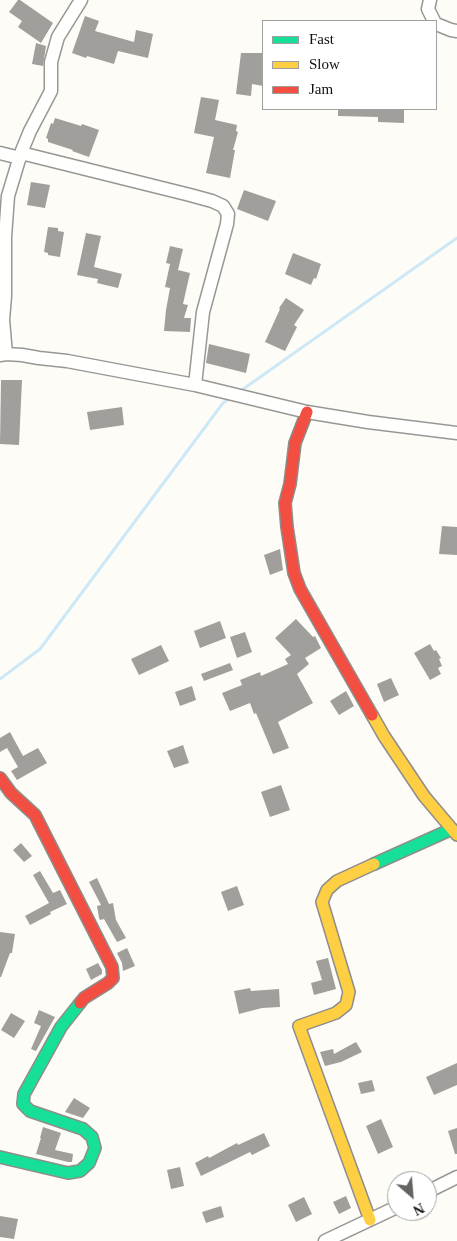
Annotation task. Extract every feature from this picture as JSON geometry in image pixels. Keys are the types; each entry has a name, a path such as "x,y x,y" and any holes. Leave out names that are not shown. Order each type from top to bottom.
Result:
{"street":[{"path":"81,0 58,37 51,62 51,91 36,118 20,155 8,196 2,238 4,296 3,355 22,355 67,361 195,386 307,412 457,433"},
{"path":"430,0 428,9 434,20"},
{"path":"437,23 450,30 457,31"},
{"path":"0,153 20,155 198,197 223,206 228,214 227,224 203,312 195,386"},
{"path":"307,412 295,443 290,484 285,503 294,573 300,589 384,736 424,796 454,832 337,881 327,890 322,902 350,992 346,1006 336,1012 299,1026 370,1220"},
{"path":"0,778 11,793 35,815 112,967 113,978 108,984 84,998 69,1016 24,1094 23,1104 30,1111 83,1129 92,1137 96,1148 89,1163 80,1171 68,1173 0,1157"},
{"path":"437,1187 457,1177"},
{"path":"325,1241 387,1212"}],"building":[{"path":"18,0 53,23 41,43 18,27 22,21 9,12"},
{"path":"85,16 99,21 95,31 134,42 136,30 153,34 148,58 118,51 114,64 72,53"},
{"path":"36,43 46,46 43,66 32,64"},
{"path":"241,53 262,53 262,86 252,84 251,96 236,94"},
{"path":"201,97 219,100 215,120 237,125 236,131 238,132 233,150 235,150 230,178 206,173 214,137 194,133"},
{"path":"338,110 404,110 404,123 378,122 378,117 338,116"},
{"path":"55,118 99,130 89,157 48,142 46,138 51,123 53,124"},
{"path":"31,182 50,185 45,208 27,205"},
{"path":"244,190 276,201 268,221 237,209"},
{"path":"48,227 58,228 58,231 64,232 60,257 48,255 48,253 44,252"},
{"path":"86,233 101,236 94,267 122,274 118,288 97,283 98,279 77,275"},
{"path":"170,246 183,249 178,270 190,273 183,304 188,305 184,318 191,318 190,332 164,331 170,288 165,287 170,264 166,263"},
{"path":"293,253 321,264 316,279 314,278 311,285 285,274"},
{"path":"286,298 304,310 294,325 297,327 285,351 265,342 279,308"},
{"path":"209,344 250,354 246,373 206,363"},
{"path":"1,380 22,380 19,445 0,444"},
{"path":"122,407 124,425 90,430 87,412"},
{"path":"442,526 457,527 457,555 439,554"},
{"path":"280,549 283,570 270,575 264,555"},
{"path":"296,619 313,637 315,636 321,648 305,658 309,664 297,674 313,703 278,722 289,748 273,754 250,703 230,711 222,693 242,685 240,680 260,672 261,676 288,664 285,659 291,655 275,638"},
{"path":"220,621 226,638 200,648 194,631"},
{"path":"245,632 252,652 237,658 230,637"},
{"path":"430,644 441,658 439,659 442,666 438,668 441,674 430,680 414,653"},
{"path":"161,645 169,661 139,675 131,659"},
{"path":"230,663 233,670 204,681 201,674"},
{"path":"391,678 399,695 384,702 377,684"},
{"path":"192,686 196,700 180,706 175,692"},
{"path":"346,691 354,706 339,715 330,701"},
{"path":"10,732 23,756 38,748 47,763 17,780 11,771 18,767 7,748 0,752 0,738"},
{"path":"183,745 189,763 174,768 167,751"},
{"path":"281,785 290,810 270,817 261,792"},
{"path":"21,843 32,856 24,862 13,850"},
{"path":"40,871 53,893 60,890 67,904 30,925 25,916 49,903 33,875"},
{"path":"97,878 109,904 113,903 116,920 126,938 117,942 104,919 100,920 99,918 97,906 101,905 89,882"},
{"path":"237,886 244,905 228,911 221,892"},
{"path":"0,932 15,934 12,953 10,953 1,977 0,977"},
{"path":"127,948 135,966 123,971 122,963 117,953"},
{"path":"328,958 336,989 314,995 311,983 322,980 316,961"},
{"path":"98,963 102,974 91,980 86,969"},
{"path":"250,988 251,991 279,989 280,1007 262,1008 239,1014 234,991"},
{"path":"39,1010 55,1017 36,1051 31,1049 41,1026 34,1023"},
{"path":"11,1013 25,1021 14,1038 1,1030"},
{"path":"356,1042 362,1052 341,1062 325,1066 320,1052 333,1049 334,1054"},
{"path":"457,1063 457,1085 434,1095 426,1077"},
{"path":"372,1080 375,1091 361,1094 358,1083"},
{"path":"74,1098 90,1108 83,1118 65,1112"},
{"path":"381,1119 393,1147 378,1154 366,1126"},
{"path":"43,1127 61,1133 55,1150 73,1154 72,1162 36,1154"},
{"path":"457,1128 457,1154 455,1154 448,1131"},
{"path":"264,1133 270,1146 252,1155 250,1152 201,1176 195,1163 208,1156 209,1158 237,1143 238,1145"},
{"path":"180,1167 184,1186 171,1189 167,1170"},
{"path":"346,1196 351,1208 339,1214 333,1202"},
{"path":"304,1197 312,1214 296,1222 288,1205"},
{"path":"221,1206 224,1217 206,1223 202,1212"},
{"path":"0,1216 18,1219 14,1239 0,1237"}],"waterway":[{"path":"239,392 457,238"},
{"path":"0,679 40,649 223,403 230,398"}],"traffic: fast":[{"path":"374,864 452,829"},
{"path":"0,1157 68,1173 80,1171 89,1163 95,1148 92,1137 83,1129 30,1111 23,1104 24,1094 61,1027 80,1003"}],"traffic: slow":[{"path":"372,715 424,796 457,835"},
{"path":"370,1220 299,1026 336,1013 346,1005 349,992 322,902 327,890 337,881 374,864"}],"traffic: jam":[{"path":"307,412 295,443 290,484 285,503 294,573 300,589 372,715"},
{"path":"0,778 11,793 35,815 112,967 113,978 84,998 80,1003"}]}
